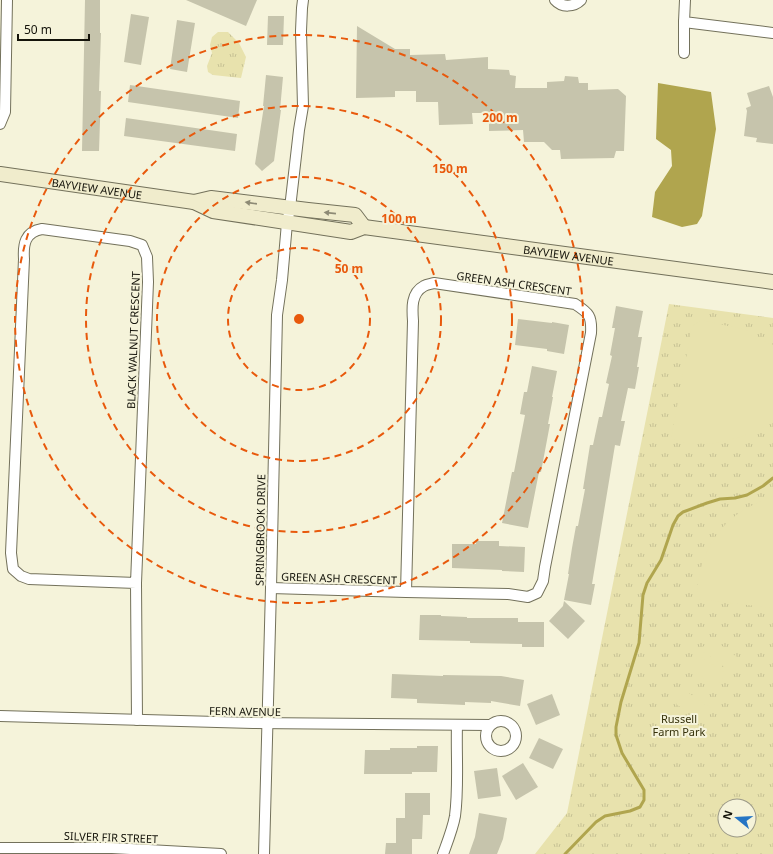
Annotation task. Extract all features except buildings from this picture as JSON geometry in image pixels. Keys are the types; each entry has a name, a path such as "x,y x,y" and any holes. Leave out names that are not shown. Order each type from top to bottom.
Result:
{"main road":[{"name":"BAYVIEW AVENUE","path":"0,174 194,202 213,211 351,232 364,227 773,282"},
{"name":"BAYVIEW AVENUE","path":"194,202 211,198 355,216 364,227"}],"street":[{"path":"0,124 4,112 7,0"},
{"name":"SPRINGBROOK DRIVE","path":"264,854 277,315 287,223 303,106 303,0"},
{"path":"556,0 558,3 567,6 577,4 581,0"},
{"path":"684,53 685,0"},
{"path":"684,22 773,33"},
{"name":"BLACK WALNUT CRESCENT","path":"136,583 29,579 21,576 13,569 11,553 24,247 26,239 35,230 42,229 130,241 142,245 147,257 148,282 136,583 137,720"},
{"name":"GREEN ASH CRESCENT","path":"271,588 406,592 508,594 528,597 537,592 543,581 544,566 591,333 592,322 587,312 576,304 434,283 424,286 415,293 412,306 413,337 406,592"},
{"name":"FERN AVENUE","path":"0,716 268,723 409,724 456,726 490,725"},
{"path":"443,854 455,817 457,790 456,726"},
{"name":"SILVER FIR STREET","path":"0,848 112,848 221,854"}],"green space":[{"path":"218,32 228,32 239,43 246,57 241,78 213,75 208,72 207,66 212,53 210,45 212,37"},
{"name":"Russell Farm Park","path":"669,304 773,318 773,854 535,854 567,813"},
{"path":"701,320 751,331 751,335 773,345 773,419 766,426 741,437 716,443 690,444 671,439 692,326"},
{"path":"773,497 773,608 697,599 698,581 702,564 708,548 717,534 728,522 741,512 756,503"},
{"path":"710,637 737,657 728,670 701,650"},
{"path":"699,655 726,674 716,687 690,668"},
{"path":"686,691 713,710 704,723 676,704"},
{"path":"674,708 701,727 692,740 665,721"}],"shaded area":[{"path":"658,83 711,92 716,129 702,216 697,224 682,227 652,217 655,192 672,166 671,150 656,139"}],"waterway":[{"path":"565,854 596,822 605,816 630,811 640,807 644,800 644,790 622,753 616,735 616,727 621,702 639,643 643,595 647,583 661,560 673,525 678,516 683,512 720,499 735,498 747,495 763,486 773,478"}]}
